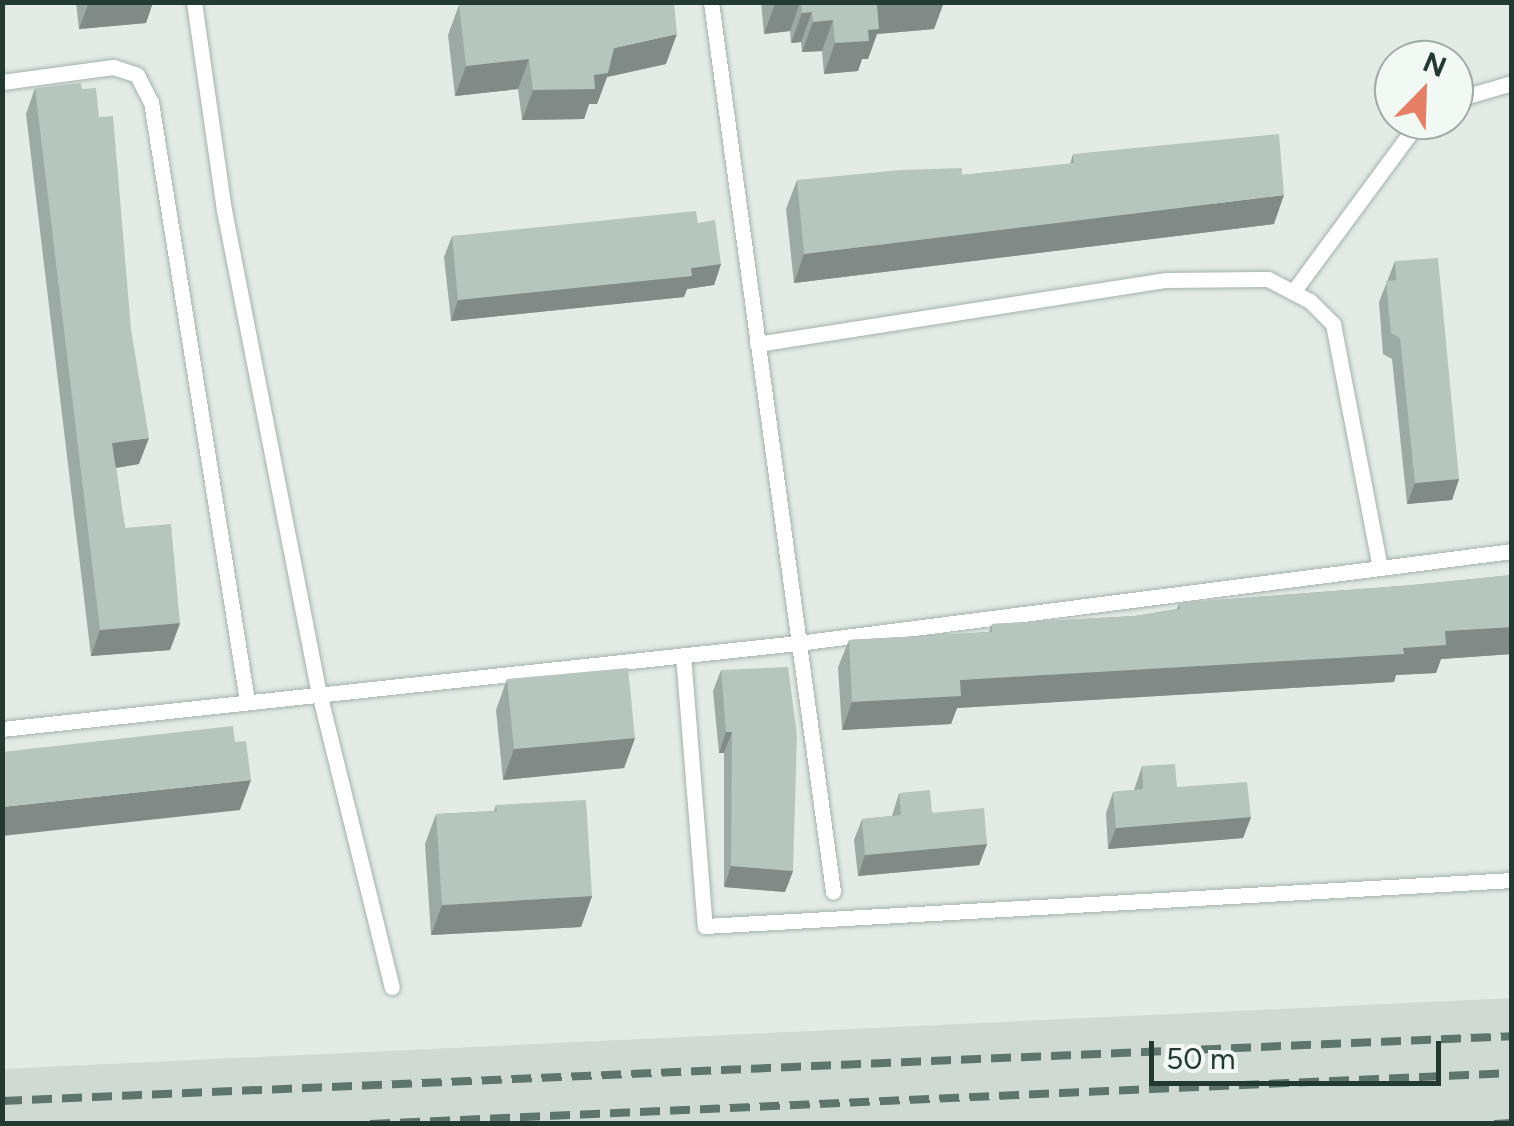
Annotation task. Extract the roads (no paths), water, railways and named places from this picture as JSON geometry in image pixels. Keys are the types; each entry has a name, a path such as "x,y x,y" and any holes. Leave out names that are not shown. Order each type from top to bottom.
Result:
{"lane":[{"path":"194,2 224,210 319,693 392,987"},
{"path":"711,2 833,892"},
{"path":"2,82 113,67 137,75 151,102 247,700"},
{"path":"1474,94 1512,83"},
{"path":"1293,292 1405,140"},
{"path":"757,344 1166,280 1268,279 1293,292 1333,324 1380,568"},
{"path":"2,729 798,643 1512,551"},
{"path":"682,655 705,926 1512,880"}],"railway":[{"path":"2,1101 1512,1036"},
{"path":"370,1124 1512,1073"},
{"path":"1494,1124 1512,1123"}]}
